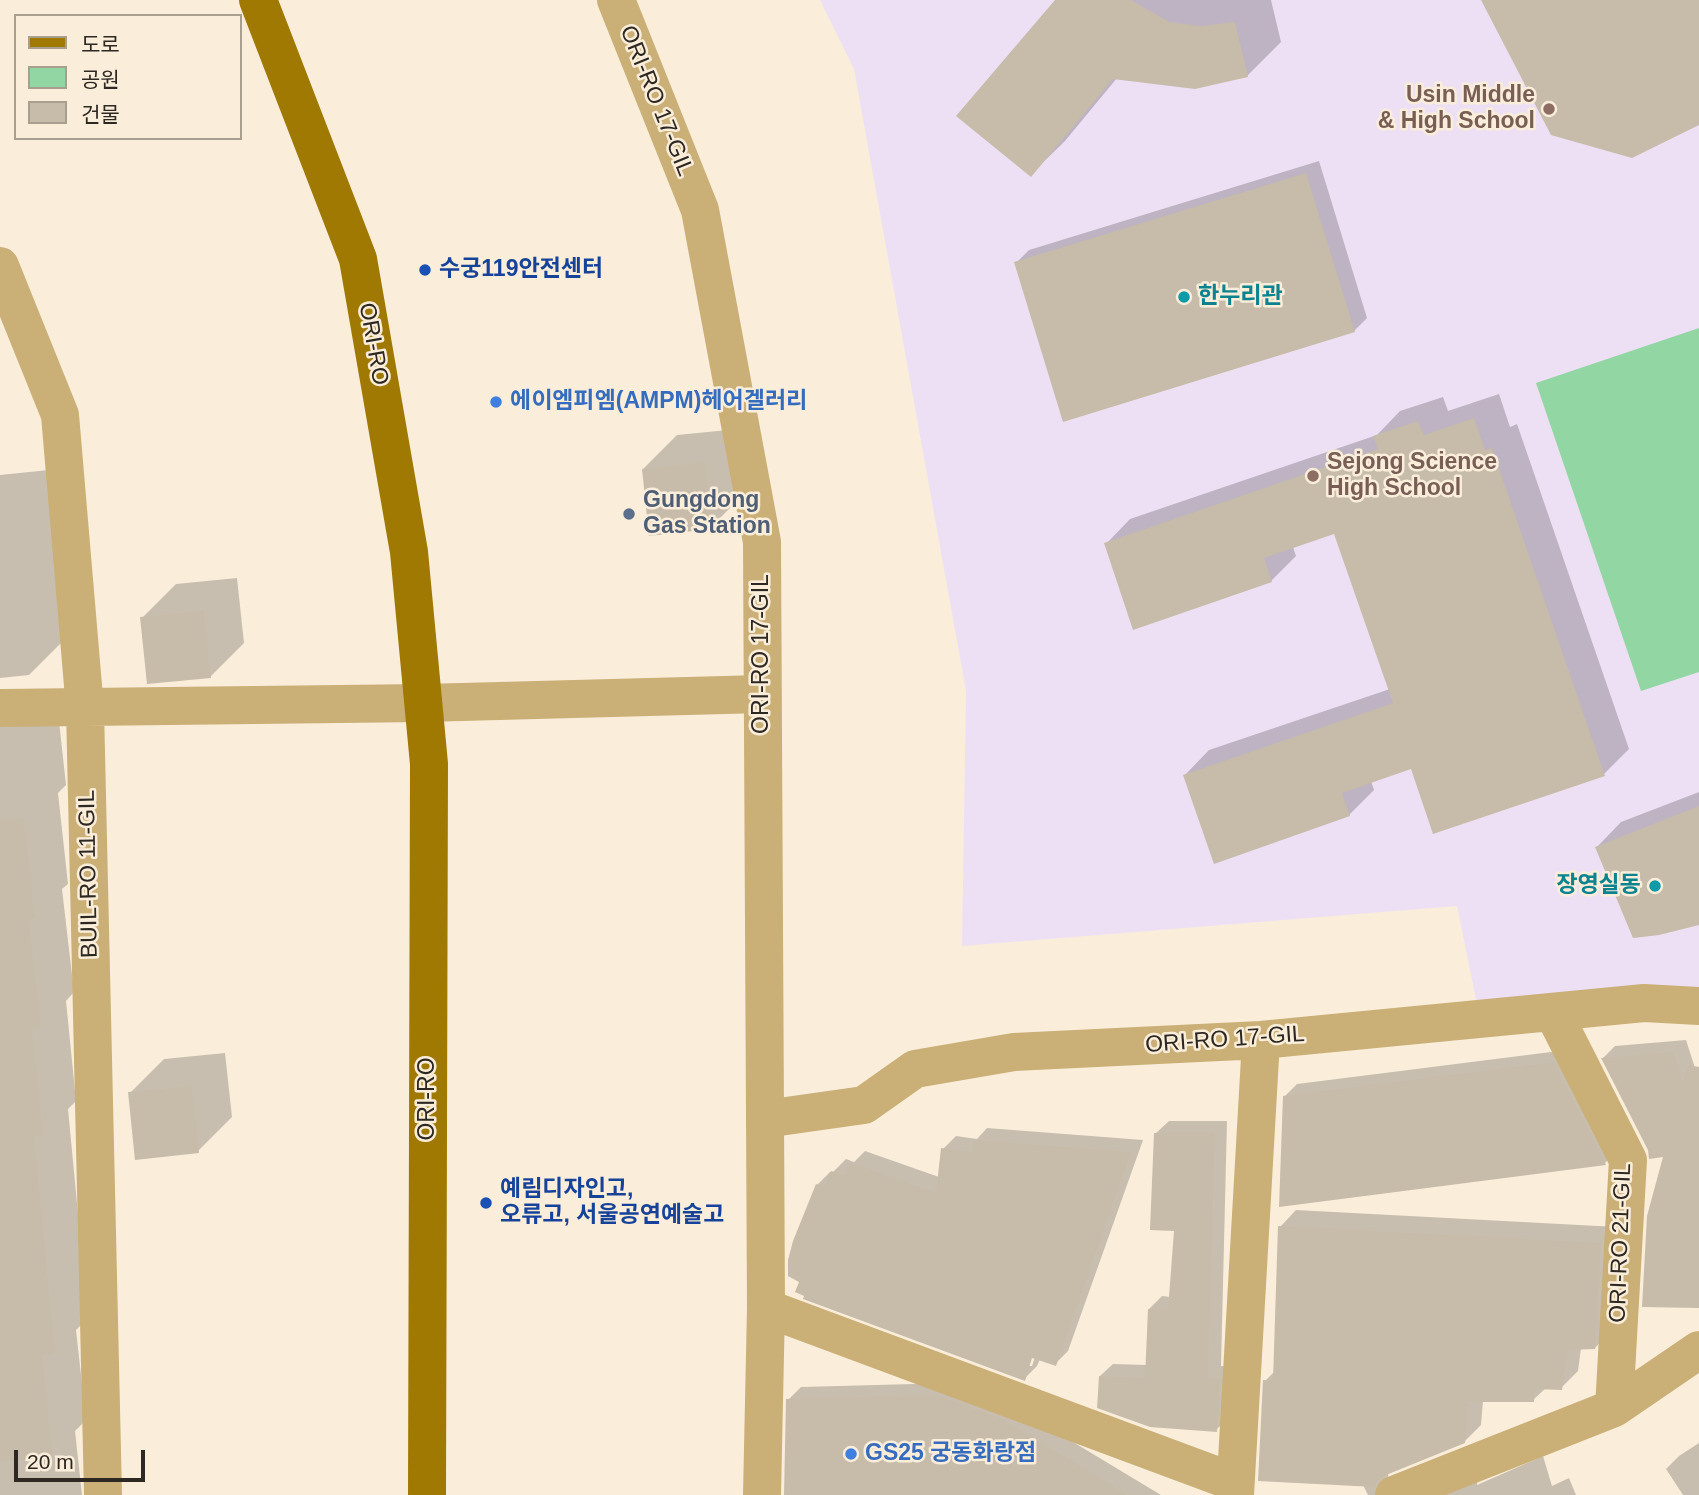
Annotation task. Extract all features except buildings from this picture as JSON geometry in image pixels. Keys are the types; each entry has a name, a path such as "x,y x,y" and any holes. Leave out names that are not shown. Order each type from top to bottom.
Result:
{"main road":[{"name":"ORI-RO","path":"258,0 358,260 409,552 429,764 426,1495"}],"street":[{"name":"ORI-RO 17-GIL","path":"616,0 700,210 762,542 766,1308 762,1495"},
{"name":"BUIL-RO 11-GIL","path":"0,266 60,415 85,709 103,1495"},
{"path":"0,709 424,703 762,694"},
{"name":"ORI-RO 17-GIL","path":"765,1119 864,1105 915,1069 1014,1052 1261,1040 1644,1003 1699,1006"},
{"name":"ORI-RO 21-GIL","path":"1553,1012 1628,1160 1614,1408"},
{"path":"766,1308 1235,1489 1261,1040"},
{"path":"1394,1495 1614,1408 1699,1350"}],"shaded area":[{"name":"Sejong Science High School","path":"820,0 1699,0 1699,995 1478,1009 1457,906 962,946 966,691 854,69"}],"green space":[{"path":"1699,328 1699,672 1641,691 1536,383"}],"place":[{"name":"Usin Middle & High School","path":"1549,109"},
{"name":"수궁119안전센터","path":"425,270"},
{"name":"한누리관","path":"1184,297"},
{"name":"에이엠피엠(AMPM)헤어겔러리","path":"496,402"},
{"name":"Sejong Science High School","path":"1313,476"},
{"name":"Gungdong Gas Station","path":"629,514"},
{"name":"장영실동","path":"1655,886"},
{"name":"예림디자인고, 오류고, 서울공연예술고","path":"486,1203"},
{"name":"GS25 궁동화랑점","path":"851,1454"}]}
